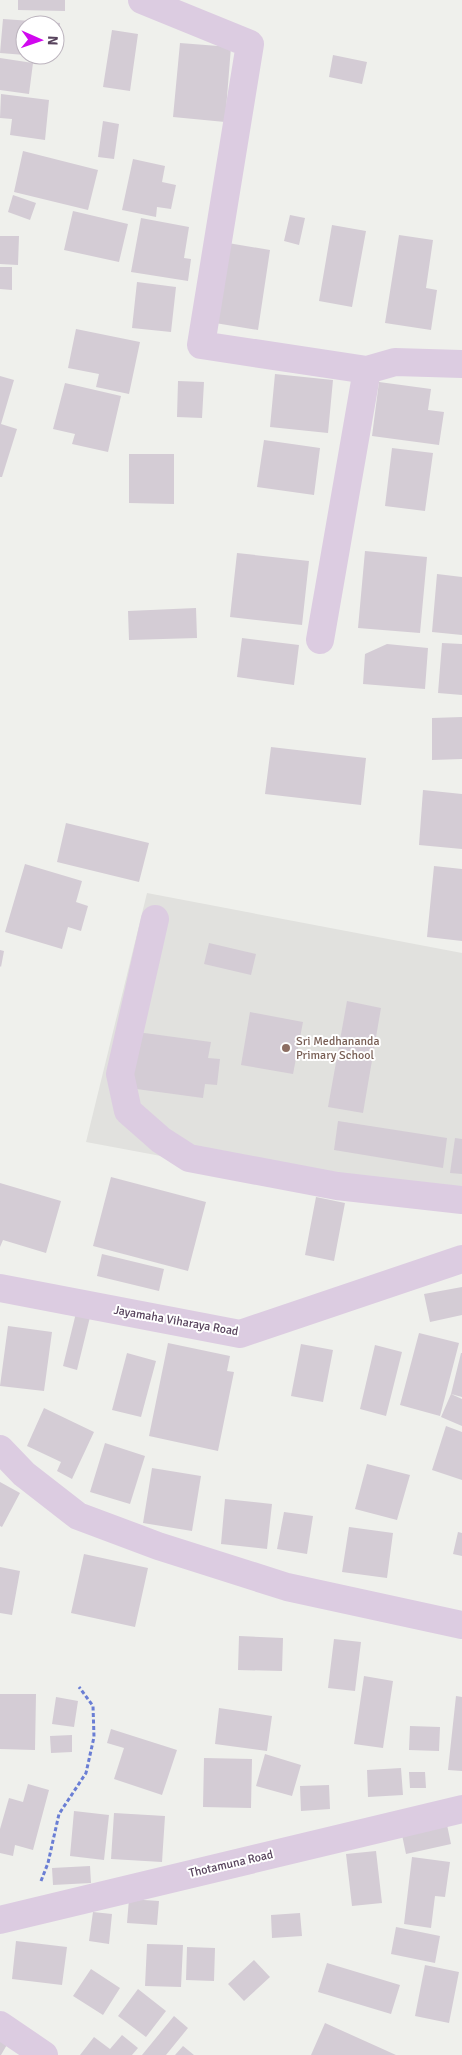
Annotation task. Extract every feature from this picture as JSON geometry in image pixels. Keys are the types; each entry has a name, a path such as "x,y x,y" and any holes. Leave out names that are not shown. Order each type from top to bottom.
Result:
{"street":[{"path":"142,0 250,44 202,345 367,370 395,362 462,364"},
{"path":"320,640 367,370"},
{"path":"155,919 120,1074 128,1111 161,1140 189,1158 337,1186 462,1200"},
{"name":"Jayamaha Viharaya Road","path":"0,1288 240,1334 462,1259"},
{"path":"0,1449 24,1474 78,1516 158,1546 286,1587 462,1625"},
{"name":"Thotamuna Road","path":"0,1920 462,1809"},
{"path":"0,2025 44,2055"}],"path":[{"path":"30,1912 48,1863 59,1814 86,1773 94,1737 93,1706 80,1687"}],"shaded area":[{"name":"Sri Medhananda Primary School","path":"147,893 462,953 462,1212 86,1142"}],"building":[{"path":"18,0 65,0 65,11 18,10"},
{"path":"3,19 15,20 15,54 0,53"},
{"path":"112,30 138,34 130,91 103,87"},
{"path":"180,43 231,47 225,122 173,117"},
{"path":"333,55 367,62 362,84 329,77"},
{"path":"0,58 15,60 15,65 33,65 29,94 0,90"},
{"path":"1,94 49,100 45,140 10,135 12,119 0,118"},
{"path":"103,121 119,124 114,159 98,157"},
{"path":"23,151 98,170 88,210 14,192"},
{"path":"133,159 165,166 162,182 176,185 171,209 157,207 156,217 122,210"},
{"path":"13,195 36,203 30,220 8,212"},
{"path":"73,211 128,224 119,262 64,250"},
{"path":"290,215 305,218 299,245 284,241"},
{"path":"141,218 189,227 184,258 191,259 188,281 131,272"},
{"path":"332,225 366,231 352,307 319,301"},
{"path":"399,235 433,240 426,288 437,290 431,330 385,323"},
{"path":"0,236 19,236 18,265 0,264"},
{"path":"228,243 270,250 258,330 215,323"},
{"path":"0,267 12,267 12,290 0,289"},
{"path":"137,282 176,287 171,332 132,328"},
{"path":"76,329 140,342 129,394 96,387 99,374 68,368"},
{"path":"275,374 333,380 328,433 270,427"},
{"path":"0,376 14,380 1,424 17,429 2,477 0,477"},
{"path":"178,381 204,382 202,418 177,417"},
{"path":"379,382 431,389 428,410 444,412 439,445 372,436"},
{"path":"65,383 121,396 108,452 72,444 75,434 53,429"},
{"path":"264,440 320,448 314,495 257,487"},
{"path":"392,448 433,453 425,511 385,506"},
{"path":"129,454 174,454 174,504 129,503"},
{"path":"365,551 427,557 420,633 358,628"},
{"path":"237,553 309,561 302,625 230,617"},
{"path":"437,574 462,577 462,635 432,632"},
{"path":"196,608 197,638 129,640 128,611"},
{"path":"242,638 299,645 294,685 237,677"},
{"path":"442,643 462,644 462,695 438,693"},
{"path":"387,644 428,648 425,689 363,684 365,654"},
{"path":"462,717 462,759 432,760 432,718"},
{"path":"271,747 366,758 361,805 265,794"},
{"path":"423,790 462,794 462,849 419,845"},
{"path":"66,823 149,843 139,882 57,862"},
{"path":"25,864 82,881 76,902 88,906 81,931 68,927 62,949 5,932"},
{"path":"434,866 462,869 462,941 427,937"},
{"path":"209,943 256,954 251,975 204,964"},
{"path":"0,950 4,951 1,967 0,966"},
{"path":"347,1001 381,1008 363,1113 328,1107"},
{"path":"250,1012 303,1022 293,1074 241,1065"},
{"path":"137,1032 211,1042 208,1058 220,1059 217,1085 205,1084 203,1098 129,1088"},
{"path":"338,1121 447,1138 443,1168 334,1150"},
{"path":"455,1138 462,1139 462,1174 450,1173"},
{"path":"111,1177 206,1202 188,1271 93,1246"},
{"path":"0,1183 61,1201 46,1253 3,1240 0,1247"},
{"path":"316,1197 345,1203 334,1261 305,1255"},
{"path":"102,1254 164,1269 159,1291 97,1276"},
{"path":"462,1287 462,1315 430,1322 424,1294"},
{"path":"76,1313 90,1317 77,1370 63,1366"},
{"path":"8,1326 52,1332 44,1391 0,1386"},
{"path":"419,1333 459,1343 440,1416 400,1405"},
{"path":"168,1343 230,1356 227,1371 234,1372 218,1451 149,1436"},
{"path":"301,1344 333,1350 323,1402 291,1396"},
{"path":"375,1345 402,1352 386,1416 360,1409"},
{"path":"127,1353 156,1361 141,1417 112,1410"},
{"path":"462,1353 462,1397 451,1394"},
{"path":"451,1394 462,1399 462,1426 441,1417"},
{"path":"44,1408 94,1432 72,1479 57,1471 61,1462 27,1446"},
{"path":"446,1426 462,1432 462,1480 432,1470"},
{"path":"105,1443 145,1456 130,1504 90,1492"},
{"path":"367,1464 410,1475 397,1520 355,1509"},
{"path":"152,1468 201,1476 192,1531 143,1523"},
{"path":"0,1482 20,1493 2,1527 0,1526"},
{"path":"225,1499 272,1504 267,1549 221,1544"},
{"path":"284,1512 313,1516 307,1554 277,1549"},
{"path":"349,1527 393,1533 387,1578 342,1572"},
{"path":"458,1532 462,1533 462,1556 453,1554"},
{"path":"84,1554 148,1568 135,1627 71,1613"},
{"path":"0,1567 20,1571 12,1615 0,1613"},
{"path":"239,1636 283,1638 282,1671 238,1670"},
{"path":"334,1639 361,1642 355,1691 328,1688"},
{"path":"364,1676 393,1681 383,1748 354,1744"},
{"path":"0,1694 36,1694 35,1750 0,1749"},
{"path":"456,1696 462,1697 462,1771 448,1770"},
{"path":"56,1697 78,1701 74,1727 52,1724"},
{"path":"219,1708 272,1716 267,1751 215,1744"},
{"path":"410,1726 440,1727 439,1751 409,1750"},
{"path":"111,1729 177,1750 162,1795 114,1779 124,1748 107,1743"},
{"path":"72,1735 72,1752 51,1753 50,1736"},
{"path":"265,1754 301,1765 292,1796 256,1786"},
{"path":"204,1758 252,1759 251,1808 203,1807"},
{"path":"401,1768 403,1795 368,1797 367,1770"},
{"path":"409,1772 425,1772 426,1788 410,1788"},
{"path":"28,1784 49,1790 33,1850 15,1845 13,1856 0,1853 0,1829 9,1798 23,1802"},
{"path":"329,1785 330,1809 301,1811 300,1786"},
{"path":"74,1811 109,1815 104,1860 70,1856"},
{"path":"114,1813 165,1816 162,1862 111,1859"},
{"path":"446,1820 451,1844 406,1854 401,1830"},
{"path":"376,1851 382,1903 352,1906 346,1854"},
{"path":"412,1857 450,1862 445,1897 435,1896 431,1928 404,1924"},
{"path":"90,1866 91,1883 53,1885 52,1868"},
{"path":"129,1899 159,1901 157,1925 127,1923"},
{"path":"93,1912 112,1914 109,1944 89,1941"},
{"path":"300,1913 302,1936 272,1938 271,1915"},
{"path":"396,1927 440,1936 435,1963 391,1954"},
{"path":"16,1941 67,1947 62,1985 12,1979"},
{"path":"147,1944 183,1945 181,1987 145,1986"},
{"path":"187,1947 215,1948 214,1981 186,1980"},
{"path":"254,1960 270,1977 244,2001 228,1984"},
{"path":"327,1963 400,1985 391,2014 318,1992"},
{"path":"425,1965 459,1972 449,2023 415,2016"},
{"path":"91,1969 120,1988 103,2015 73,1996"},
{"path":"138,1989 166,2011 146,2037 118,2016"},
{"path":"174,2016 188,2028 166,2055 142,2055"},
{"path":"325,2023 396,2055 311,2055"},
{"path":"122,2035 138,2048 132,2055 80,2055 94,2037 110,2049"},
{"path":"0,2038 8,2043 1,2055 0,2055"},
{"path":"183,2046 194,2055 175,2055"}],"place":[{"name":"Sri Medhananda Primary School","path":"286,1048"}]}
